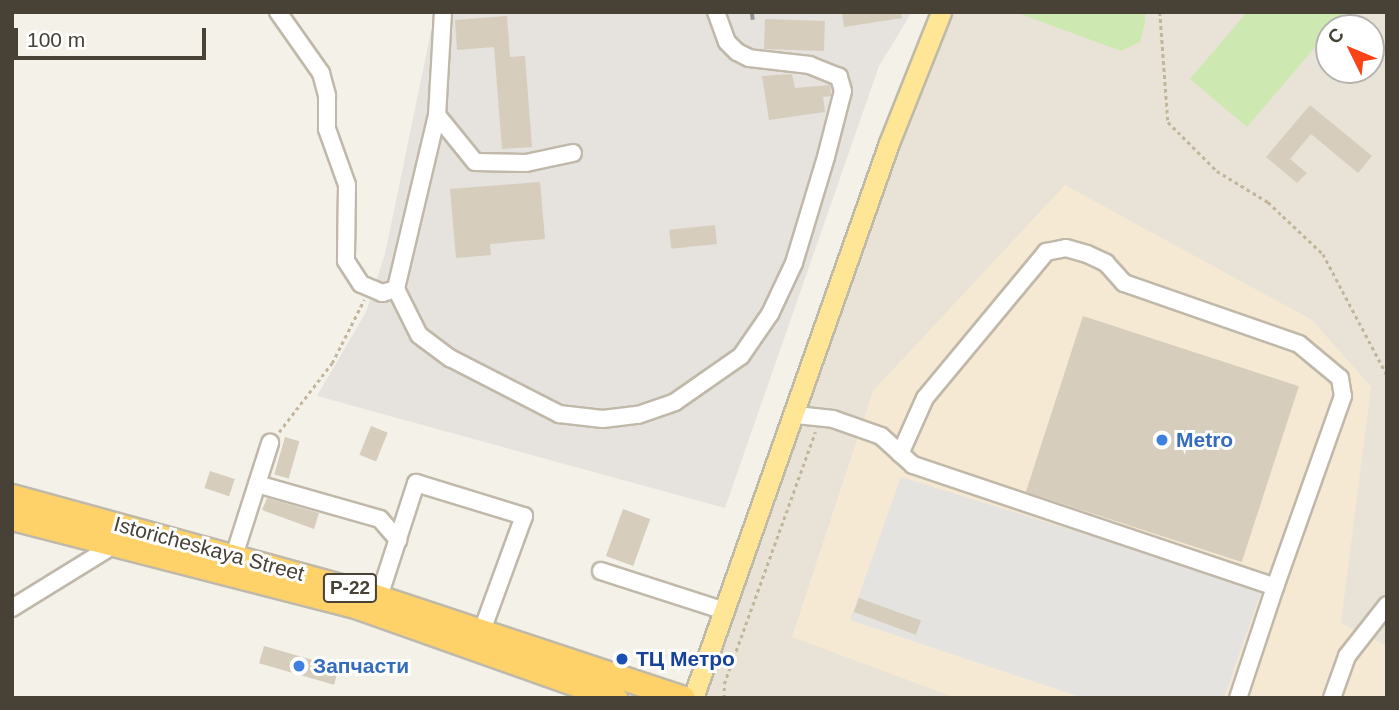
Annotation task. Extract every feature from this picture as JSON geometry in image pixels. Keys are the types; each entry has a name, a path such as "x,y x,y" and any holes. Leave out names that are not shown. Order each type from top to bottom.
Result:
{"highway":[{"name":"Istoricheskaya Street","path":"12,496 379,597 683,698"},
{"name":"Istoricheskaya Street","path":"12,519 358,607 615,698"}],"main road":[{"path":"694,698 796,415 889,143 941,12"}],"lane":[{"path":"278,12 321,73 327,96 327,129 347,185 346,261 361,284 382,293 396,289"},
{"path":"443,12 437,115 396,289 419,335 498,386 559,414 603,419 638,415 696,390 741,356 770,314 794,264 843,91 839,78 827,71 737,52 727,42 716,12"},
{"path":"437,115 475,162 526,163 573,153"},
{"path":"900,454 925,398 1046,252 1066,248 1087,254 1106,263 1124,283 1299,344 1340,377 1343,396 1238,698"},
{"path":"796,415 820,418 881,436 913,465 1275,587"},
{"path":"234,556 270,443"},
{"path":"379,597 416,483 524,516 482,631"},
{"path":"257,484 380,519 397,540"},
{"path":"12,608 114,545"},
{"path":"601,571 725,611"},
{"path":"1332,698 1347,656 1387,605"}],"path":[{"path":"1160,12 1168,122 1217,171 1268,202 1323,254 1387,375"},
{"path":"270,443 332,363 369,287"},
{"path":"724,698 727,689 724,684 820,418"}],"shaded area":[{"path":"435,12 912,12 879,66 725,508 317,396 366,312 385,254"},
{"path":"942,12 1387,12 1387,698 693,698"},
{"path":"1065,185 1312,320 1371,387 1341,623 1387,646 1387,698 956,698 792,637 873,391"},
{"path":"901,477 1262,589 1224,698 1083,698 850,620"}],"green space":[{"path":"1015,12 1145,12 1145,22 1140,42 1121,51"},
{"path":"1247,12 1345,12 1315,14 1315,47 1247,127 1190,79"}],"building":[{"path":"842,12 901,12 902,18 844,27"},
{"path":"507,16 510,57 525,56 532,147 502,149 494,47 457,50 455,20"},
{"path":"765,19 825,21 824,51 764,49"},
{"path":"792,74 795,88 830,85 831,96 823,97 825,112 769,120 762,76"},
{"path":"1310,105 1372,156 1358,173 1311,134 1290,159 1307,173 1297,183 1266,157"},
{"path":"540,182 545,239 490,244 491,255 456,258 450,189"},
{"path":"715,225 717,244 671,249 669,230"},
{"name":"Metro","path":"1083,316 1299,386 1242,562 1026,492"},
{"path":"371,426 388,433 376,461 359,455"},
{"path":"285,437 299,441 289,479 274,474"},
{"path":"210,471 235,479 229,496 204,488"},
{"path":"267,498 319,513 314,529 262,510"},
{"path":"623,509 650,519 633,566 606,556"},
{"path":"859,598 921,621 916,635 854,612"},
{"name":"Запчасти","path":"264,646 339,667 334,685 259,663"}],"railway":[{"path":"752,12 753,20"}],"place":[{"name":"Metro","path":"1162,440"},
{"name":"ТЦ Метро","path":"622,659"},
{"name":"Запчасти","path":"299,666"}]}
